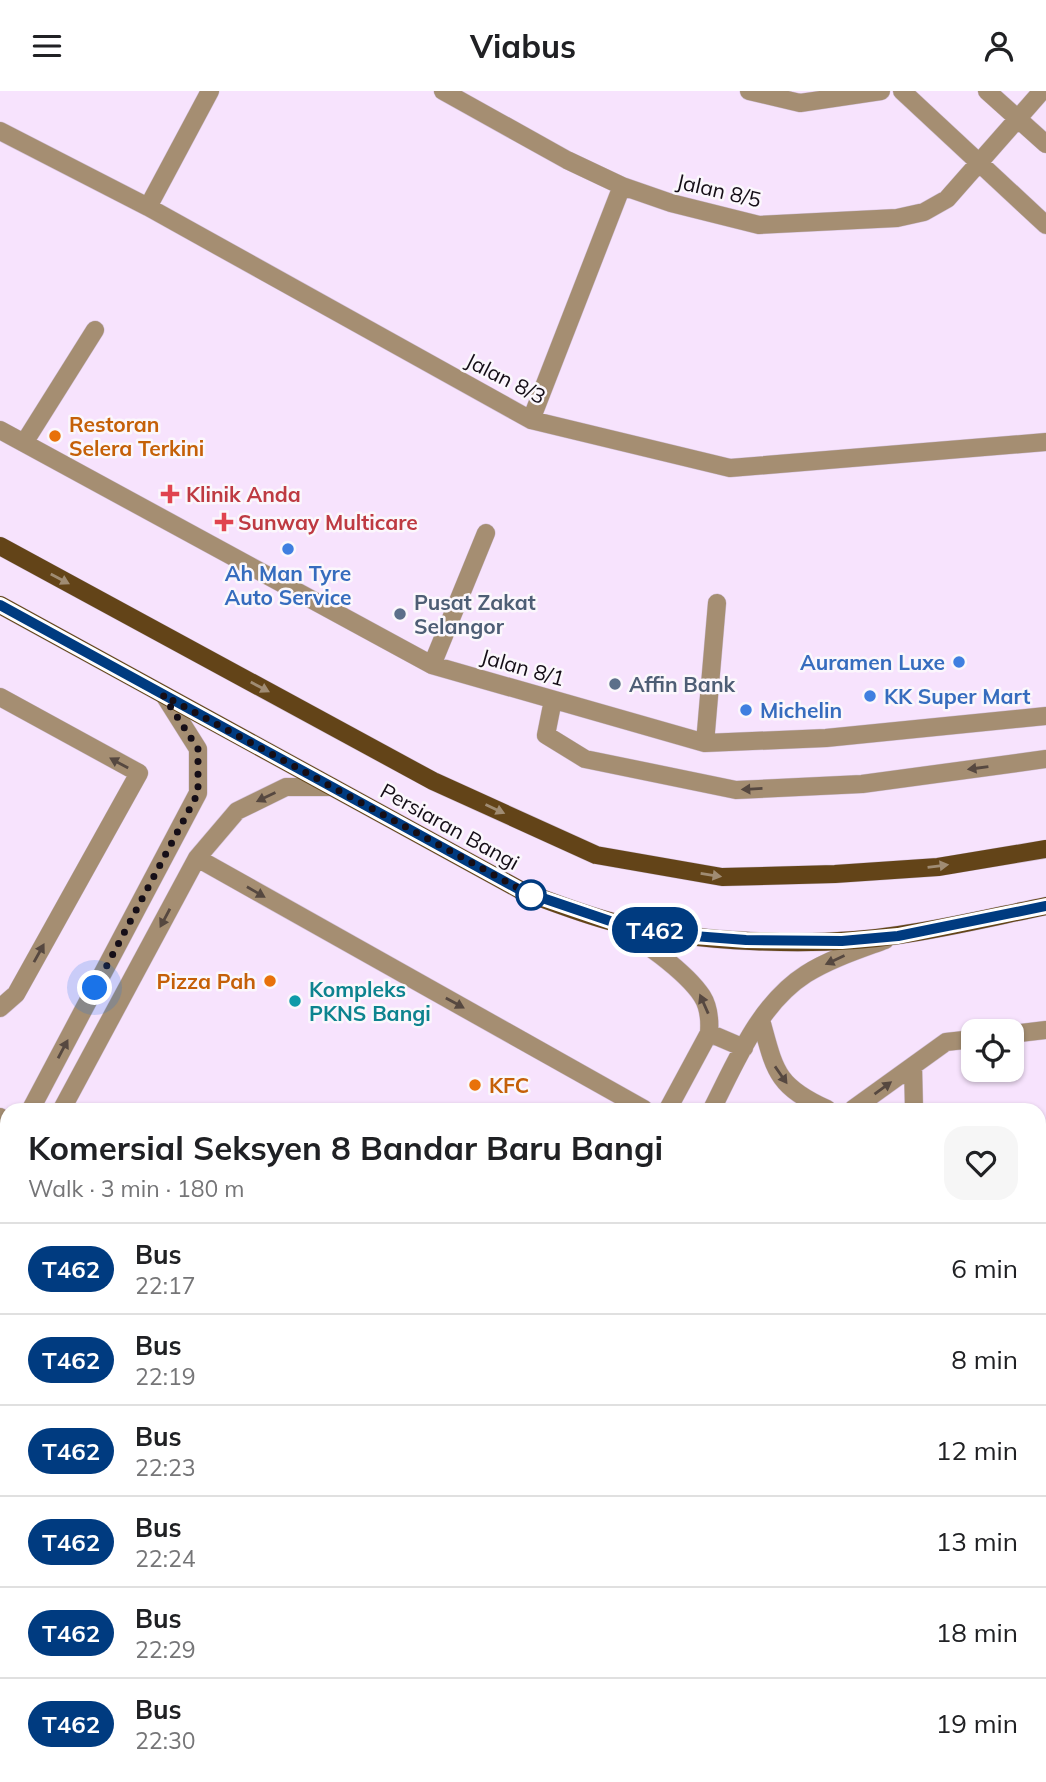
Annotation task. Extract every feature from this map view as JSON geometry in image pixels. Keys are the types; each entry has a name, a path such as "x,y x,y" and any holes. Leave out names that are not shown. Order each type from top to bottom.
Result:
{"main road":[{"name":"Persiaran Bangi","path":"0,547 433,781 596,855 722,877 835,874 938,867 1046,849"},
{"name":"Persiaran Bangi","path":"0,605 522,891 613,922 681,935 746,940 842,941 898,936 1046,906"}],"street":[{"path":"148,207 210,91"},
{"name":"Jalan 8/5","path":"443,91 567,160 622,186 671,203 759,225 897,218 924,212 947,199 1042,91"},
{"path":"749,91 800,103 881,91"},
{"path":"902,91 1046,225"},
{"path":"987,91 1046,144"},
{"name":"Jalan 8/3","path":"0,131 148,207 531,420 730,468 1046,442"},
{"path":"531,420 622,186"},
{"path":"24,443 95,330"},
{"name":"Jalan 8/1","path":"0,430 432,664 705,743 826,738 1046,716"},
{"path":"432,664 486,533"},
{"path":"705,743 717,603"},
{"path":"35,1103 198,793 198,749 163,695"},
{"path":"0,697 139,773 16,994 0,1008"},
{"path":"553,700 546,735 585,759 736,790 863,784 1046,759"},
{"path":"65,1103 197,858 237,811 286,787 332,787"},
{"path":"197,858 633,1103"},
{"path":"613,922 656,951 702,996 710,1020 709,1033 671,1103"},
{"path":"715,1103 761,1020 782,993 806,974 839,957 898,936"},
{"path":"761,1020 773,1064 789,1088 814,1103"},
{"path":"1024,1033 1046,1030"},
{"path":"709,1033 744,1048"},
{"path":"861,1103 946,1042 961,1040"},
{"path":"913,1066 914,1103"}],"bus line":[{"name":"T462","path":"0,605 522,891 613,922 681,935 746,940 842,941 898,936 1046,906"}],"place":[{"name":"Restoran Selera Terkini","path":"55,436"},
{"name":"Klinik Anda","path":"170,494"},
{"name":"Sunway Multicare","path":"224,522"},
{"name":"Ah Man Tyre Auto Service","path":"288,549"},
{"name":"Pusat Zakat Selangor","path":"400,614"},
{"name":"Auramen Luxe","path":"959,662"},
{"name":"Affin Bank","path":"615,684"},
{"name":"KK Super Mart","path":"870,696"},
{"name":"Michelin","path":"746,710"},
{"name":"Pizza Pah","path":"270,981"},
{"name":"Kompleks PKNS Bangi","path":"295,1001"},
{"name":"KFC","path":"475,1085"}],"route":[{"path":"95,988 198,793 198,749 163,695 531,895"}]}
